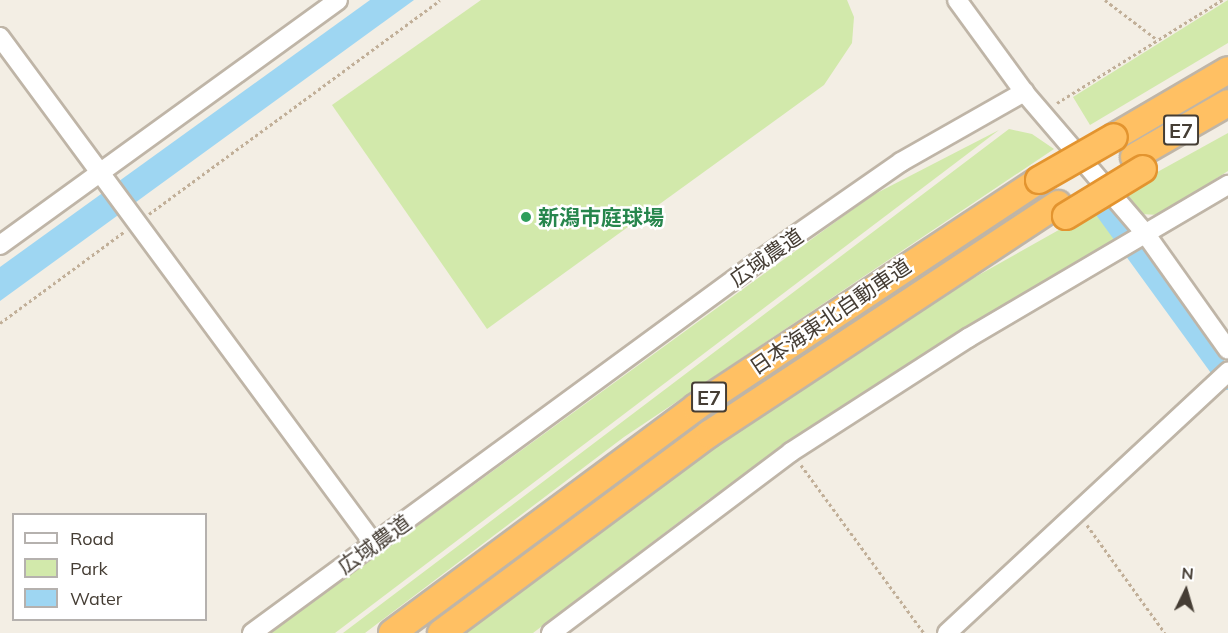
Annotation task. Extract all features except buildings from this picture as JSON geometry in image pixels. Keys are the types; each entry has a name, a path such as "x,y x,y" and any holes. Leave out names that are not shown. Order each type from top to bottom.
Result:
{"highway":[{"path":"1149,116 1228,59"},
{"name":"日本海東北自動車道","path":"392,633 696,407 1039,180 1228,70"},
{"name":"日本海東北自動車道","path":"441,633 709,434 1028,222 1062,210 1228,103"},
{"path":"1138,163 1228,121"}],"street":[{"path":"0,245 102,175 338,0"},
{"path":"959,4 1024,92 1145,233 1228,350"},
{"path":"0,37 374,544"},
{"name":"広域農道","path":"252,633 763,258 901,162 1024,92"},
{"path":"551,633 791,453 1145,233 1228,185"},
{"path":"948,633 1076,511 1228,372"}],"path":[{"path":"0,323 135,220 440,0"},
{"path":"1105,0 1155,38"},
{"path":"1042,112 1155,38 1222,0"},
{"path":"791,453 924,633"},
{"path":"1076,511 1165,633"}],"green space":[{"name":"新潟市庭球場","path":"481,0 847,0 854,17 852,43 824,85 487,329 332,105"},
{"path":"1228,0 1228,43 1090,125 1073,97"},
{"path":"1009,129 1032,134 1054,149 624,437 365,633 343,633"},
{"path":"999,130 335,633 270,633 871,196"},
{"path":"1228,133 1228,171 1159,215 1140,214 1123,191"},
{"path":"1105,204 1125,226 1123,239 941,343 869,391 709,499 533,633 460,633 788,393 890,325"}],"water":[{"path":"370,0 414,0 0,301 0,267"}],"waterway":[{"path":"1105,212 1228,381"}],"place":[{"name":"新潟市庭球場","path":"526,217"}]}
